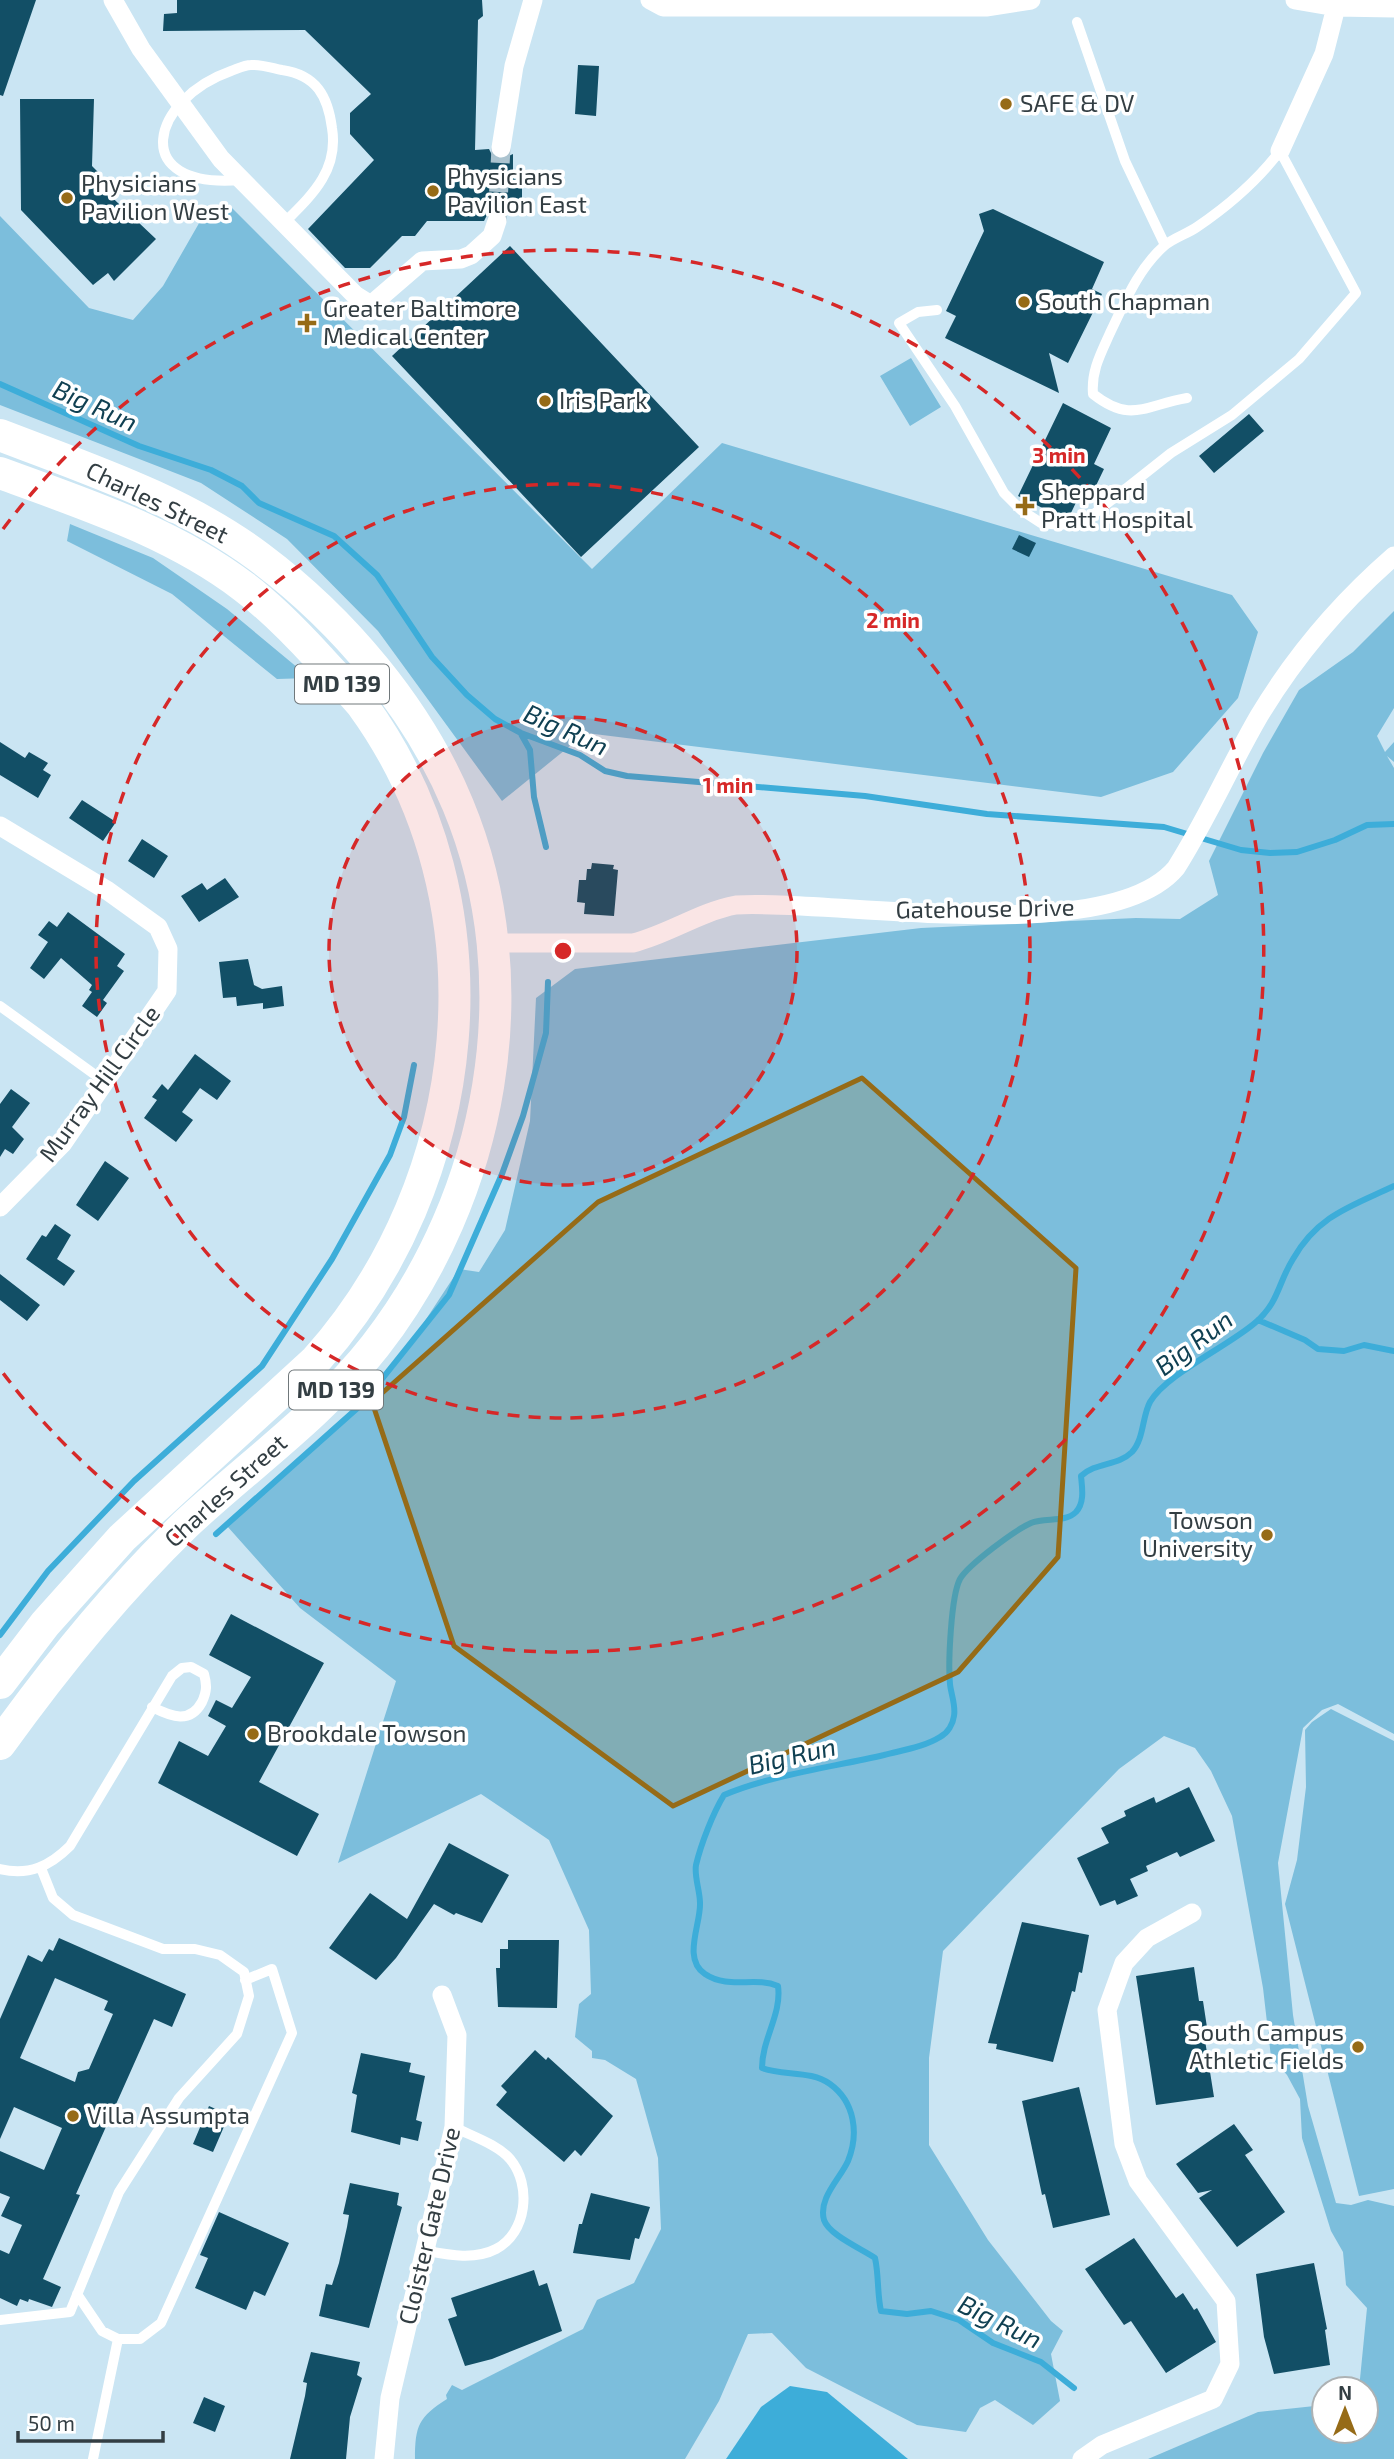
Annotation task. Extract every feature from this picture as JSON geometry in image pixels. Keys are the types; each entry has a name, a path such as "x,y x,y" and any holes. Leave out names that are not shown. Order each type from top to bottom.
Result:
{"main road":[{"name":"Charles Street","path":"0,435 112,478 216,528 260,558 324,613 369,663 415,722 448,782 472,847 491,943 494,1037 480,1135 454,1212 411,1294 374,1347 347,1378 187,1524 131,1581 66,1656 0,1744"},
{"name":"Charles Street","path":"0,473 125,520 197,556 245,587 290,626 361,705 388,749 425,828 444,895 454,974 451,1066 437,1140 416,1201 390,1256 344,1326 294,1381 122,1538 45,1624 0,1683"},
{"path":"388,749 418,771 432,794 449,837 471,921 491,943 482,954 478,969 470,1052 451,1066"}],"street":[{"path":"113,0 141,49 180,105 240,180 355,295 371,305 422,261 471,256 492,236 497,221"},
{"path":"501,148 514,66 533,0"},
{"path":"650,0 663,6 781,3 986,4 1031,0"},
{"path":"1295,0 1336,7 1394,8"},
{"path":"1280,151 1324,54 1336,7"},
{"name":"Gatehouse Drive","path":"491,943 633,943 710,911 752,904 982,914 1083,908 1122,900 1152,889 1170,876 1184,855 1259,717 1300,656 1338,611 1394,556"},
{"name":"Murray Hill Circle","path":"0,826 108,891 158,927 169,949 167,991 62,1143 0,1207"},
{"path":"1082,2459 1102,2445 1213,2399 1230,2364 1226,2301 1139,2181 1124,2144 1107,2010 1124,1964 1147,1938 1192,1913"},
{"name":"Cloister Gate Drive","path":"384,2459 390,2398 427,2251 454,2127 457,2035 442,1994"}],"lane":[{"path":"1077,22 1125,161 1165,245"},
{"path":"240,180 220,181 187,175 164,157 161,140 166,124 180,105 207,79 250,65 296,72 321,90 329,104 333,135 331,162 324,179 283,224"},
{"path":"937,310 918,313 899,323 955,407 1004,493 1021,510 1041,523 1060,525 1090,517 1171,453 1232,415 1299,359 1356,293 1280,151 1242,192 1196,228 1165,245 1136,280 1097,360 1091,380 1093,394 1107,405 1132,413 1187,398"},
{"path":"0,1006 105,1082"},
{"path":"0,1869 25,1871 41,1868 70,1846 152,1707 172,1676 182,1668 191,1667 204,1674 207,1685 197,1712 187,1717 178,1717 152,1707"},
{"path":"0,2320 70,2312 119,2192 179,2098 237,2034 249,1996 244,1972 220,1955 195,1950 163,1950 73,1915 53,1898 41,1868"},
{"path":"77,2294 102,2331 118,2339 140,2339 161,2323 292,2033 272,1969 245,1980"},
{"path":"427,2251 455,2256 477,2255 496,2249 517,2227 524,2207 523,2187 510,2158 454,2127"},
{"path":"93,2459 118,2339"}],"highlighted area":[{"path":"862,1078 1076,1268 1058,1557 958,1672 673,1806 454,1646 372,1402 598,1202"}],"shaded area":[{"path":"228,204 592,569 722,443 1232,595 1258,632 1238,698 1173,772 1101,797 586,733 502,801 378,631 287,539 201,483 0,405 0,216 89,308 133,320 163,286 202,218"},
{"path":"911,358 941,407 910,426 880,376"},
{"path":"70,524 153,558 227,609 310,678 277,679 172,594 67,541"},
{"path":"1394,611 1394,708 1377,736 1385,752 1394,742 1394,762 1387,756 1394,768 1394,1734 1338,1704 1322,1710 1303,1728 1278,1863 1293,2015 1308,2106 1336,2203 1351,2205 1368,2200 1394,2206 1394,2459 1148,2459 1258,2412 1310,2406 1310,2445 1380,2445 1380,2375 1360,2375 1367,2308 1346,2285 1343,2252 1331,2231 1302,2138 1300,2099 1287,2075 1271,2057 1263,1988 1232,1816 1211,1771 1195,1748 1164,1736 1119,1769 943,1951 929,2058 929,2145 988,2240 1051,2321 1063,2331 1051,2354 1060,2401 1033,2425 995,2400 980,2408 966,2432 917,2425 806,2368 772,2333 748,2334 719,2401 685,2459 415,2459 420,2423 430,2411 447,2399 446,2395 452,2385 462,2390 583,2329 597,2300 634,2283 661,2229 658,2158 636,2079 605,2060 592,2058 592,2051 575,2037 579,2004 591,1994 589,1930 549,1840 481,1794 338,1863 396,1681 300,1608 227,1526 298,1464 394,1368 459,1269 479,1272 505,1230 530,1121 536,998 575,969 921,928 1136,918 1180,919 1218,895 1209,861 1263,753 1299,690 1353,652"},
{"name":"South Campus Athletic Fields","path":"1331,1709 1394,1741 1394,2189 1359,2196 1285,1904 1297,1860 1306,1787 1305,1730"},
{"path":"790,2386 827,2392 908,2459 726,2459 761,2407"}],"building":[{"path":"0,0 36,0 3,96 0,95"},
{"path":"177,0 482,0 483,16 478,20 475,150 489,149 493,157 500,160 513,154 513,178 522,183 522,200 507,214 500,209 489,211 484,221 427,221 415,236 402,236 370,268 345,268 308,229 374,160 350,134 350,113 371,94 305,30 163,31 164,14 177,13"},
{"path":"578,65 599,66 596,116 575,114"},
{"name":"Physicians Pavilion West","path":"20,99 94,99 92,166 99,173 100,186 156,239 114,281 108,273 93,285 21,210"},
{"name":"South Chapman","path":"993,209 1104,262 1092,289 1102,294 1068,363 1049,353 1059,393 945,338 956,316 946,311 984,231 979,214"},
{"name":"Iris Park","path":"510,246 699,447 581,557 392,356"},
{"path":"1063,403 1111,428 1094,464 1104,469 1091,496 1081,492 1070,515 1061,517 1018,496"},
{"path":"1249,414 1264,431 1214,473 1199,456"},
{"path":"1019,535 1036,543 1029,557 1012,549"},
{"path":"0,742 25,758 29,752 48,763 43,770 51,775 38,798 0,775"},
{"path":"82,800 116,822 103,841 69,818"},
{"path":"142,839 168,856 154,878 128,861"},
{"path":"592,863 614,865 613,869 618,870 614,916 584,914 585,903 577,902 579,880 586,880 587,869 591,869"},
{"path":"225,878 239,897 199,922 181,896 202,883 207,890"},
{"path":"68,912 125,954 117,966 124,971 103,1000 107,1003 97,1017 82,1006 92,992 89,990 92,985 61,958 44,979 30,968 48,942 38,935 49,921 57,927"},
{"path":"248,959 254,985 262,989 282,986 284,1006 263,1009 263,1003 237,1006 236,997 223,998 219,962"},
{"path":"195,1054 231,1081 217,1100 200,1088 182,1112 193,1120 176,1142 144,1118 157,1100 152,1097 162,1084 168,1090"},
{"path":"11,1089 30,1103 12,1127 24,1139 13,1154 5,1149 0,1157 0,1104"},
{"path":"105,1161 129,1178 98,1221 76,1205"},
{"path":"55,1224 71,1235 57,1259 75,1271 64,1286 26,1259 42,1235 46,1237"},
{"path":"0,1274 40,1305 27,1321 0,1300"},
{"name":"Brookdale Towson","path":"231,1614 324,1663 259,1782 319,1814 297,1856 158,1783 179,1741 208,1756 226,1726 208,1716 216,1700 232,1708 251,1677 209,1655"},
{"path":"1189,1787 1215,1841 1180,1857 1177,1852 1146,1866 1148,1871 1130,1879 1138,1896 1117,1905 1115,1900 1100,1906 1077,1858 1109,1843 1101,1828 1126,1816 1124,1811 1154,1797 1156,1803"},
{"path":"449,1843 509,1875 482,1923 456,1913 454,1915 434,1904 396,1958 376,1980 329,1948 370,1893 407,1919"},
{"path":"1022,1922 1089,1935 1082,1973 1079,1972 1075,1992 1072,1991 1053,2062 996,2049 997,2044 988,2043"},
{"name":"Villa Assumpta","path":"59,1938 186,1994 172,2027 154,2019 76,2194 80,2195 43,2279 61,2287 52,2307 29,2299 28,2302 20,2299 17,2306 0,2298 0,2250 9,2254 22,2225 1,2216 10,2197 0,2193 0,2151 44,2170 62,2128 14,2107 0,2139 0,2019 28,1955 42,1962 49,1949 53,1951","holes":["55,1978 108,2001 104,2010 113,2014 89,2069 78,2072 75,2082 20,2058"]},
{"path":"508,1940 559,1940 557,2008 498,2007 496,1968 500,1968 500,1949 508,1949"},
{"path":"1194,1967 1199,2001 1203,2001 1208,2034 1204,2034 1214,2097 1156,2105 1136,1976"},
{"path":"535,2050 546,2060 548,2057 613,2116 581,2156 575,2150 564,2162 496,2105 507,2092 501,2086"},
{"path":"361,2053 411,2063 409,2072 425,2076 416,2120 422,2122 418,2141 401,2137 400,2145 351,2132 357,2095 352,2093"},
{"path":"1079,2087 1110,2215 1053,2228 1045,2194 1042,2195 1022,2101"},
{"path":"209,2106 229,2115 213,2152 193,2144"},
{"path":"1234,2124 1253,2150 1245,2155 1285,2212 1237,2247 1199,2198 1212,2190 1198,2193 1176,2164"},
{"path":"350,2183 399,2193 397,2205 402,2207 369,2328 319,2316 326,2284 332,2285 339,2263 349,2215 343,2214"},
{"path":"591,2193 650,2207 639,2239 635,2238 630,2260 573,2253 579,2224 582,2224"},
{"path":"219,2212 289,2243 265,2296 254,2291 246,2310 195,2288 208,2258 200,2255"},
{"path":"1134,2238 1176,2298 1183,2293 1194,2310 1197,2308 1216,2342 1166,2373 1131,2321 1124,2325 1085,2269"},
{"path":"1314,2263 1327,2329 1330,2365 1274,2374 1264,2337 1256,2274"},
{"path":"534,2270 539,2286 547,2283 562,2331 492,2359 465,2366 448,2319 457,2316 451,2298"},
{"path":"311,2352 360,2362 357,2375 362,2378 350,2417 346,2459 290,2459 305,2396 307,2383 303,2382"},
{"path":"204,2397 225,2406 215,2432 193,2423"}],"waterway":[{"name":"Big Run","path":"0,384 139,446 211,470 242,486 259,503 334,536 377,575 432,657 467,695 495,719 521,733 580,755 605,771 627,776 865,796 987,814 1164,827 1241,850 1270,853 1297,852 1335,840 1367,825 1394,824"},
{"path":"521,734 530,750 534,797 546,847"},
{"path":"216,1534 362,1404 449,1295 502,1174 523,1116 546,1033 548,982"},
{"path":"0,1635 48,1571 134,1481 262,1366 332,1259 390,1155 404,1117 414,1065"},
{"name":"Big Run","path":"1074,2388 1041,2362 993,2343 959,2320 931,2311 907,2314 881,2311 875,2258 832,2231 824,2220 827,2196 851,2151 854,2130 850,2109 838,2091 822,2080 762,2068 765,2047 777,2007 778,1986 714,1979 698,1968 694,1950 700,1911 696,1869 698,1857 724,1795 782,1777 913,1748 945,1733 951,1725 954,1712 949,1674 950,1646 952,1614 960,1579 992,1548 1024,1527 1037,1521 1066,1518 1076,1512 1082,1499 1081,1476 1093,1468 1120,1460 1132,1452 1139,1441 1147,1408 1158,1392 1183,1371 1264,1315 1293,1259 1313,1232 1350,1206 1394,1186"},
{"path":"1258,1320 1305,1340 1318,1349 1344,1351 1364,1345 1394,1351"}],"tunnel":[{"path":"497,221 501,148"}],"place":[{"name":"SAFE & DV","path":"1006,104"},
{"name":"Physicians Pavilion East","path":"433,191"},
{"name":"Physicians Pavilion West","path":"67,198"},
{"name":"South Chapman","path":"1024,302"},
{"name":"Greater Baltimore Medical Center","path":"307,323"},
{"name":"Iris Park","path":"545,401"},
{"name":"Sheppard Pratt Hospital","path":"1025,506"},
{"name":"Towson University","path":"1267,1535"},
{"name":"Brookdale Towson","path":"253,1734"},
{"name":"South Campus Athletic Fields","path":"1358,2047"},
{"name":"Villa Assumpta","path":"73,2116"}]}
